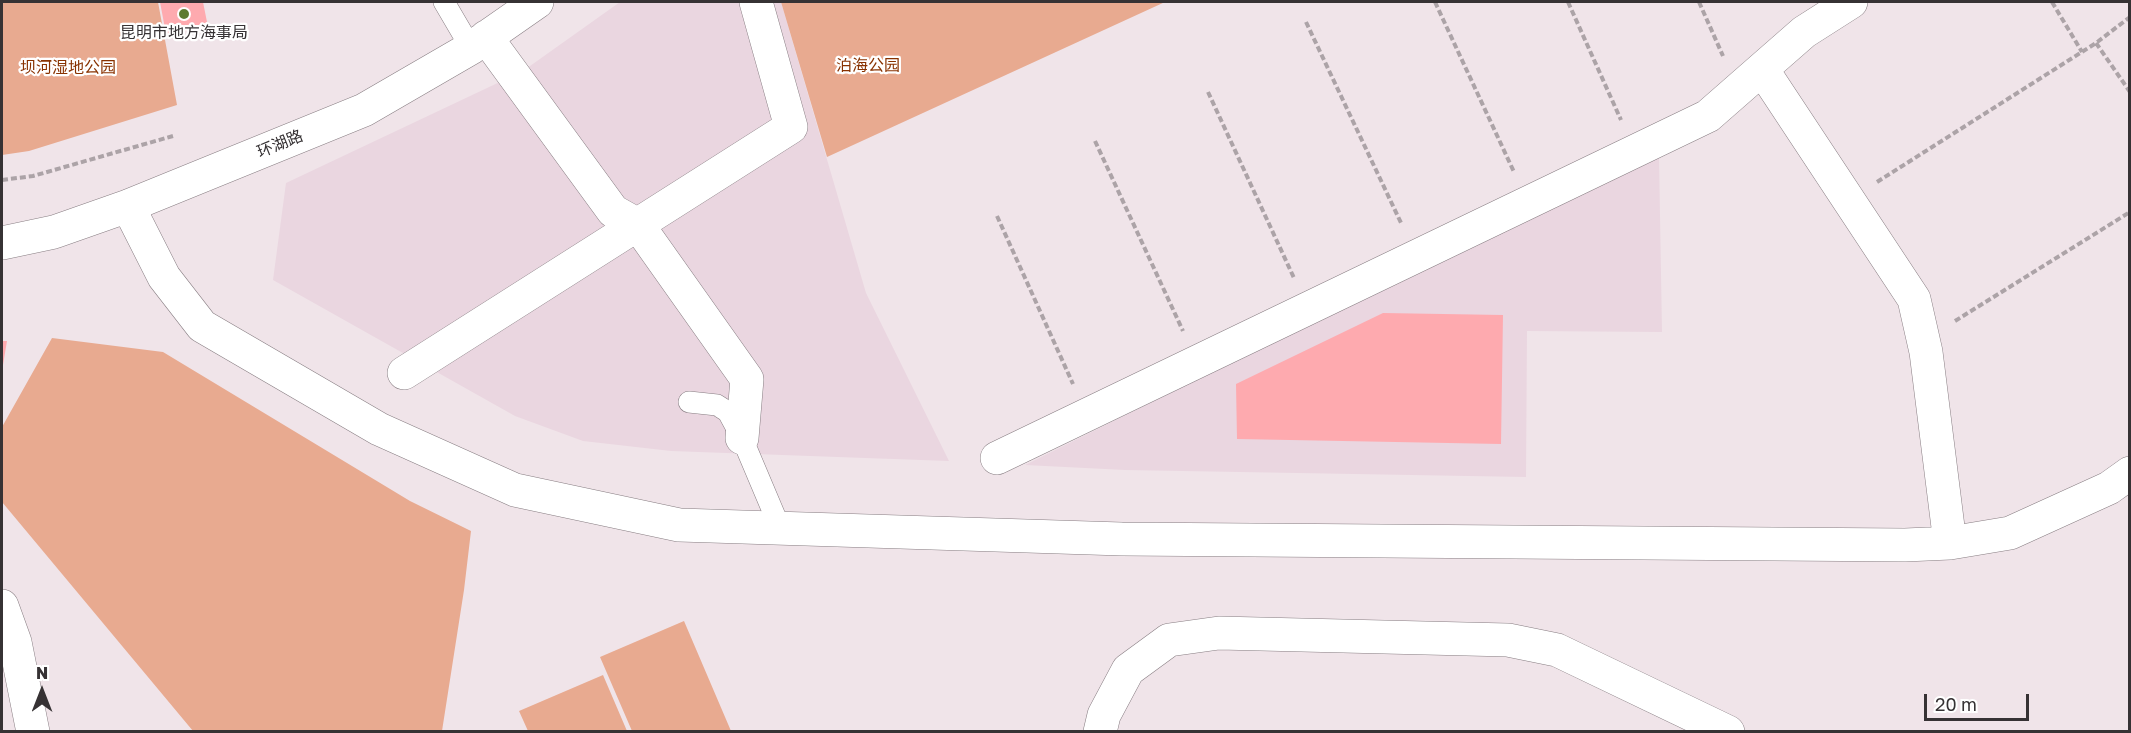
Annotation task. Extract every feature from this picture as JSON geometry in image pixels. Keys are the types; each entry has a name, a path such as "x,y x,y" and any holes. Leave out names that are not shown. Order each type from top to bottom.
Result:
{"street":[{"name":"环湖路","path":"2,243 54,232 128,206 364,110 478,43 537,2"},
{"path":"404,373 791,127 756,2"},
{"path":"998,458 1708,116 1804,32 1851,2"},
{"path":"478,43 613,211 638,225 747,379 742,438"},
{"path":"1762,69 1914,299 1923,341 1950,543"},
{"path":"128,206 164,278 202,326 379,429 515,490 678,525 1122,539 1905,545 1950,543 2010,533 2109,488 2130,473"},
{"path":"2,606 15,642 33,732"},
{"path":"1100,732 1104,715 1128,670 1169,640 1219,633 1508,640 1557,650 1728,732"}],"lane":[{"path":"444,2 478,43"},
{"path":"689,402 717,405 728,412 742,438 780,528"}],"path":[{"path":"1436,2 1528,202"},
{"path":"1568,2 1635,151"},
{"path":"1699,2 1738,90"},
{"path":"2052,2 2082,52"},
{"path":"1849,200 2096,43 2130,17"},
{"path":"1306,22 1416,256"},
{"path":"2096,43 2130,92"},
{"path":"1208,92 1308,308"},
{"path":"2,180 33,176 173,136"},
{"path":"1095,141 1197,362"},
{"path":"1923,341 2130,212"},
{"path":"997,216 1088,415"}],"shaded area":[{"path":"620,2 781,2 866,293 949,461 671,451 583,441 515,416 273,280 286,183 523,71"},
{"path":"1659,157 1662,332 1527,331 1526,477 1125,470 1025,465 1527,216"}],"green space":[{"name":"坝河湿地公园","path":"2,2 158,2 177,105 29,151 2,155"},
{"name":"泊海公园","path":"781,2 1165,2 827,157"},
{"path":"52,338 163,352 410,501 471,531 442,731 193,731 2,502 2,427"},
{"path":"684,621 731,731 632,731 600,657"},
{"path":"603,675 627,731 528,731 519,711"}],"building":[{"name":"昆明市地方海事局","path":"160,2 203,2 208,27 166,34"},
{"path":"1383,313 1503,315 1501,444 1237,439 1236,384"},
{"path":"2,341 7,341 3,365 2,365"}],"place":[{"name":"昆明市地方海事局","path":"184,14"}]}
